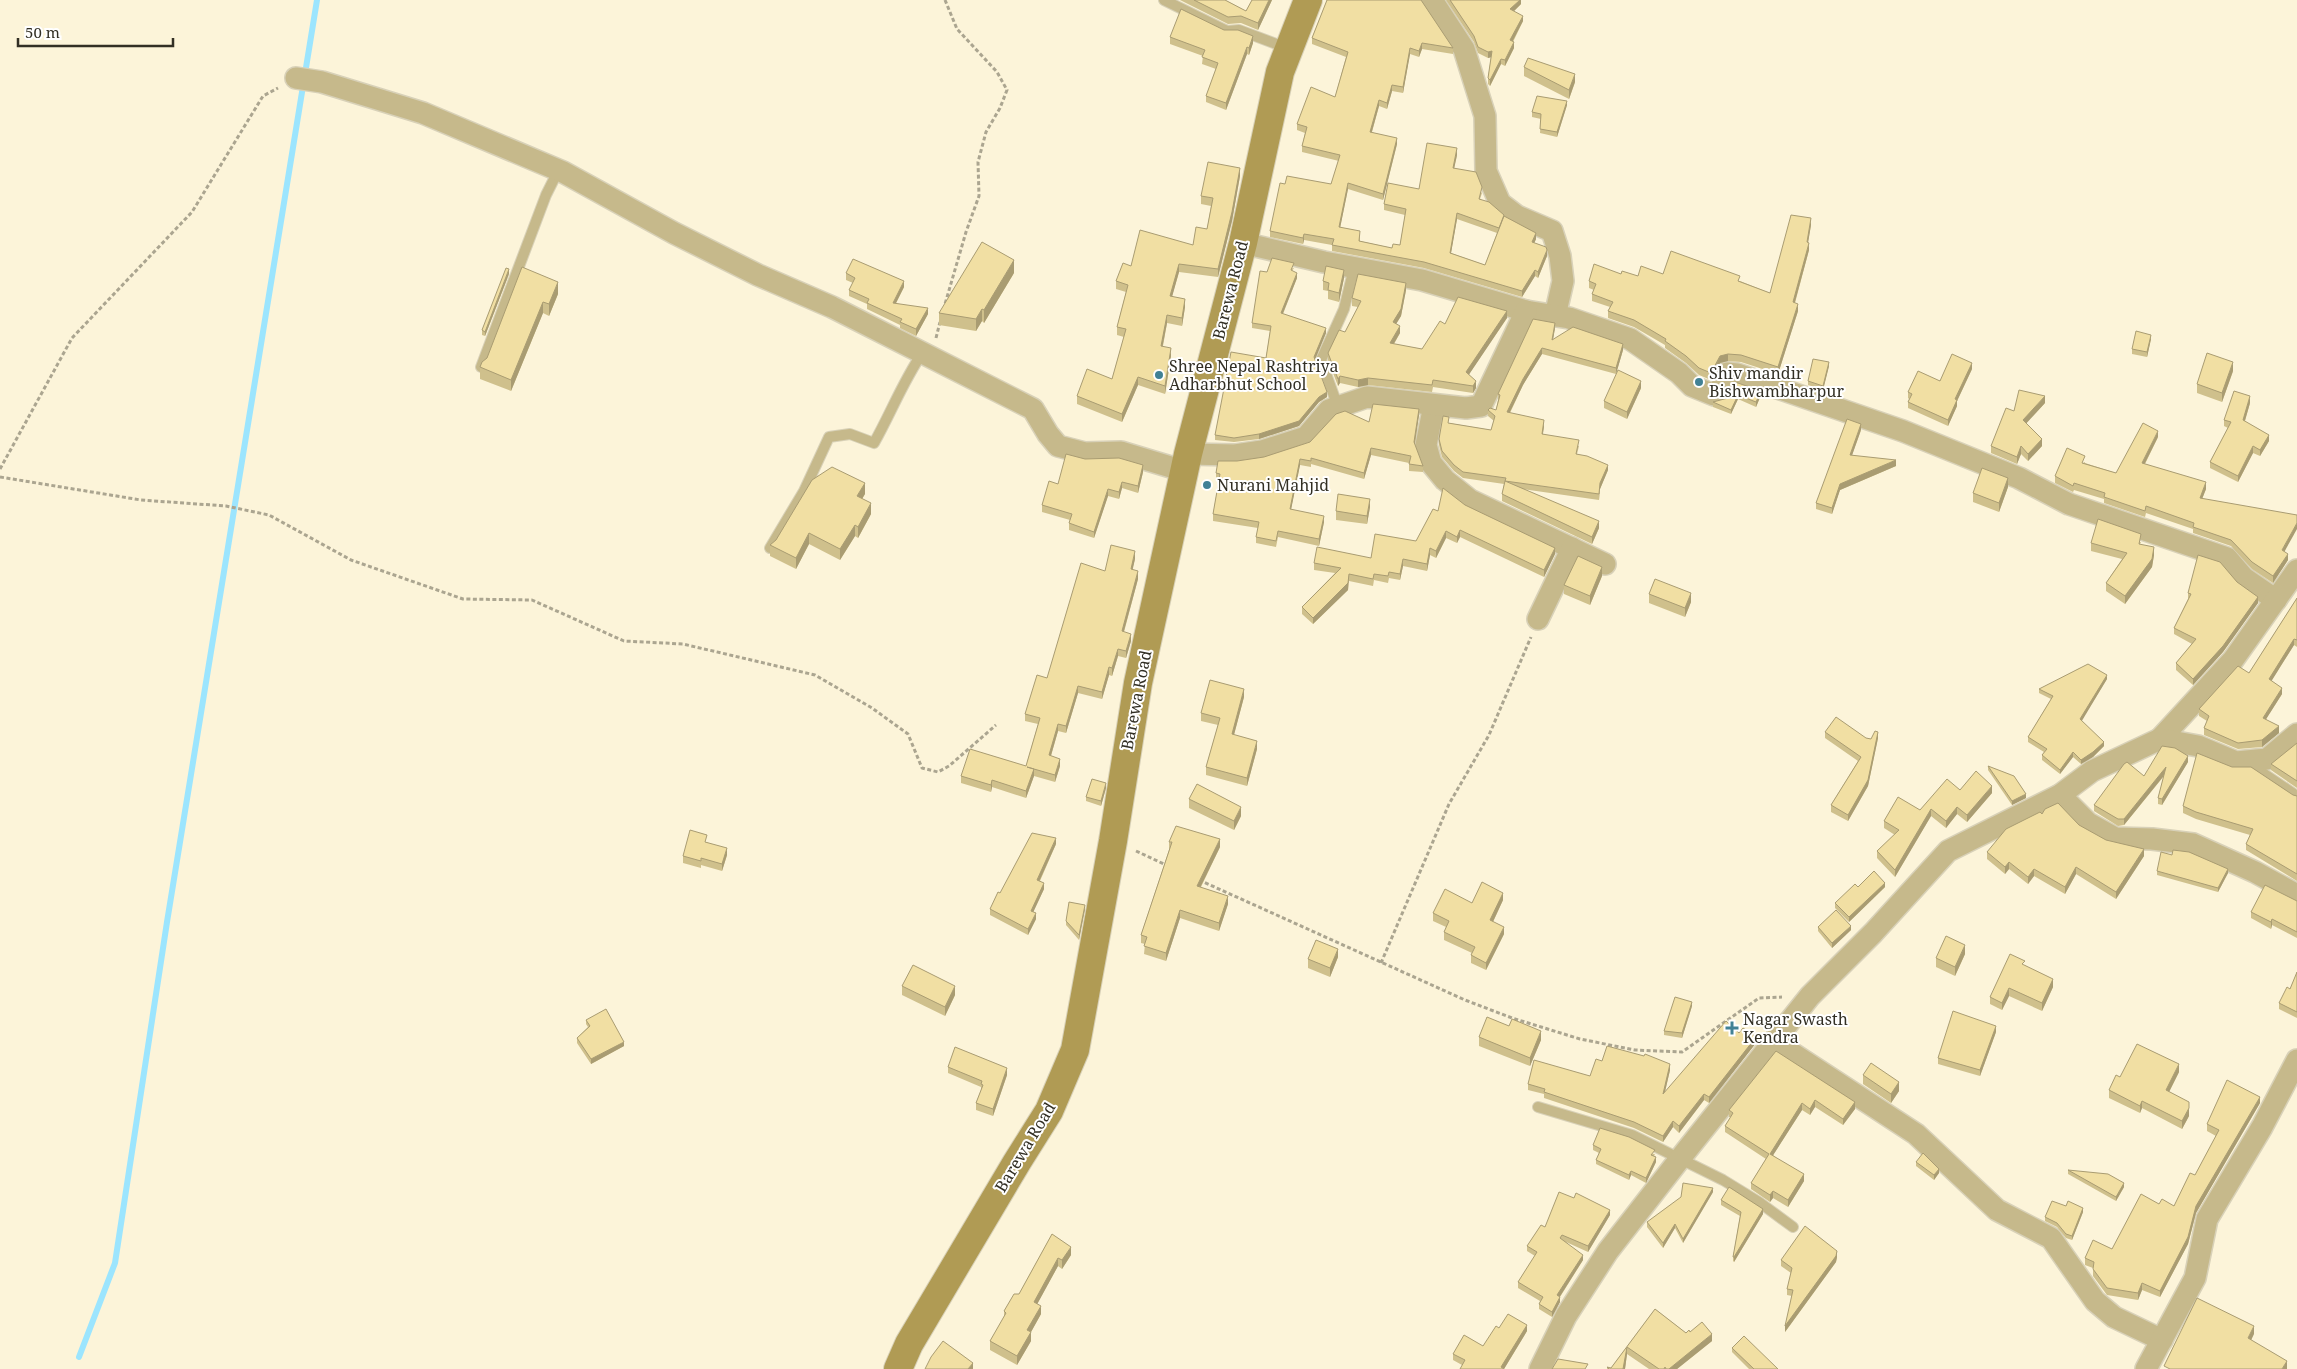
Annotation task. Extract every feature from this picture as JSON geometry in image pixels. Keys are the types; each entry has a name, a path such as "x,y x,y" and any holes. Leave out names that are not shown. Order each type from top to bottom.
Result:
{"main road":[{"name":"Barewa Road","path":"898,1369 914,1336 1049,1111 1075,1050 1113,841 1138,683 1186,463 1243,243 1280,72 1308,0"}],"street":[{"path":"1432,0 1464,49 1485,116 1486,171 1500,203 1517,216 1552,231 1560,256 1563,281 1554,316"},
{"path":"296,78 322,82 423,113 563,172 674,234 758,275 832,307 1033,409 1048,434 1058,446 1085,453 1121,452 1186,463 1262,451 1306,437 1329,410 1367,397 1466,408 1481,406 1526,311"},
{"path":"1243,243 1354,268 1422,280 1526,311 1569,318 1630,339 1679,373 1692,386 1714,395 1719,392 1727,373 1736,374 1903,431 2019,478 2069,504 2227,558 2244,578 2276,600"},
{"path":"1434,405 1426,445 1431,462 1445,480 1470,500 1605,564"},
{"path":"1538,619 1572,548"},
{"path":"1540,1369 1566,1316 1608,1251 1810,996 1873,933 1948,851 2060,795 2092,771 2160,739 2233,660 2297,570"},
{"path":"2160,739 2198,746 2236,762 2266,758 2297,734"},
{"path":"2060,795 2088,823 2115,838 2152,839 2193,844 2255,872 2297,894"},
{"path":"1774,1042 1916,1134 1997,1210 2051,1238 2095,1301 2114,1317 2162,1340"},
{"path":"2146,1369 2195,1278 2208,1219 2262,1127 2297,1060"}],"lane":[{"path":"1164,0 1227,31 1239,30 1289,48"},
{"path":"481,367 546,195 556,174 563,172"},
{"path":"1338,407 1321,360 1344,309 1354,268"},
{"path":"770,548 804,491 829,437 850,434 874,443 911,370 923,352"},
{"path":"2245,761 2297,796"},
{"path":"1538,1107 1632,1134 1730,1185 1793,1227"}],"path":[{"path":"945,0 957,29 997,72 1007,90 1000,108 986,132 978,162 979,196 966,232 945,307"},
{"path":"0,469 72,338 192,212 262,96 296,78"},
{"path":"923,352 934,345 942,316"},
{"path":"0,477 141,500 226,506 269,515 351,560 464,599 532,600 624,641 682,644 815,676 872,708 908,734 922,768 938,772 949,766 996,725"},
{"path":"1381,963 1449,804 1489,735 1538,619"},
{"path":"1113,841 1167,866"},
{"path":"1195,878 1465,1000 1512,1018 1580,1039 1635,1050 1682,1052 1759,998 1810,996"}],"building":[{"path":"1194,0 1225,0 1246,11 1252,0 1269,0 1258,23 1241,16 1228,17"},
{"path":"1327,0 1421,0 1453,48 1422,43 1419,51 1410,48 1403,87 1392,85 1387,103 1379,100 1370,132 1397,138 1383,194 1348,183 1339,227 1360,231 1359,241 1392,248 1393,244 1400,245 1406,209 1384,204 1388,183 1419,189 1427,143 1457,148 1453,168 1476,172 1482,187 1479,199 1489,202 1504,215 1499,228 1457,213 1450,253 1485,265 1504,216 1536,233 1532,242 1546,247 1547,250 1538,272 1535,270 1522,291 1424,262 1332,245 1334,239 1304,234 1303,238 1270,231 1280,183 1285,184 1287,176 1331,184 1340,155 1302,146 1307,127 1297,124 1311,87 1335,97 1348,52 1312,38"},
{"path":"1450,0 1520,0 1510,9 1523,16 1510,40 1514,42 1505,60 1501,59 1490,80 1488,78 1492,51 1488,52 1478,47 1474,36"},
{"path":"1181,9 1224,30 1238,30 1253,36 1226,103 1206,96 1218,63 1202,57 1205,50 1170,37"},
{"path":"1528,58 1575,74 1569,90 1524,67"},
{"path":"1537,96 1567,101 1557,132 1540,129 1541,114 1532,112"},
{"path":"1208,162 1240,168 1232,212 1218,269 1179,264 1170,296 1185,299 1182,318 1167,315 1161,346 1171,348 1165,386 1138,377 1122,414 1077,396 1087,369 1112,379 1126,329 1117,327 1128,285 1116,281 1123,263 1131,266 1140,230 1193,245 1196,227 1207,229 1213,198 1201,196"},
{"path":"1791,215 1811,218 1807,242 1809,243 1793,302 1798,304 1778,367 1741,355 1728,354 1720,356 1711,373 1699,368 1665,341 1666,339 1634,320 1608,311 1613,302 1592,294 1596,284 1589,281 1594,264 1621,274 1622,271 1638,276 1641,266 1663,274 1671,251 1740,276 1738,281 1770,293"},
{"path":"982,242 1014,260 984,310 982,309 976,319 939,313"},
{"path":"1272,258 1294,263 1291,270 1297,273 1281,313 1326,328 1314,357 1327,392 1319,397 1299,421 1259,434 1234,438 1215,435 1231,352 1266,358 1271,326 1252,323 1260,271 1267,272"},
{"path":"853,259 904,281 893,303 928,308 916,329 900,322 902,319 867,303 869,299 849,290 855,278 846,273"},
{"path":"1326,266 1344,270 1339,293 1328,290 1329,283 1323,281"},
{"path":"522,267 558,282 549,304 543,302 511,380 480,367 487,358"},
{"path":"506,268 509,269 485,332 482,330"},
{"path":"1358,274 1406,283 1401,309 1393,322 1400,326 1390,343 1422,349 1440,321 1445,324 1458,297 1507,311 1466,372 1476,381 1473,386 1433,380 1432,385 1368,378 1358,380 1340,376 1338,379 1328,353 1339,330 1345,332 1361,301 1352,298"},
{"path":"1533,319 1555,323 1552,340 1573,327 1623,344 1616,368 1542,348 1523,379 1507,412 1544,420 1542,434 1579,440 1576,454 1587,456 1608,465 1600,483 1599,494 1505,481 1506,478 1463,472 1442,451 1439,439 1443,416 1449,417 1448,423 1491,430 1495,416 1488,410 1490,408 1496,410 1500,395 1498,394"},
{"path":"2136,331 2151,335 2147,352 2132,349"},
{"path":"2207,353 2233,362 2222,393 2197,384"},
{"path":"1952,354 1972,363 1955,399 1957,400 1948,420 1908,402 1912,394 1908,392 1918,371 1940,381"},
{"path":"1813,359 1829,362 1823,386 1808,381"},
{"path":"1618,370 1641,381 1627,412 1604,401"},
{"path":"1735,382 1761,391 1756,402 1738,395 1731,410 1713,402 1728,398"},
{"path":"2019,390 2045,396 2023,420 2042,439 2028,454 2021,446 2017,457 1991,446 2006,408 2014,411"},
{"path":"2234,391 2250,396 2243,420 2269,435 2260,450 2253,446 2238,476 2210,462 2231,422 2224,420"},
{"path":"1373,404 1419,409 1414,442 1423,466 1409,464 1411,456 1371,448 1364,473 1311,458 1311,461 1300,459 1290,509 1324,516 1319,539 1278,531 1276,541 1256,537 1259,522 1213,514 1220,474 1216,473 1218,461 1237,461 1264,457 1310,442 1336,414 1345,411 1369,422"},
{"path":"1847,419 1861,424 1850,455 1896,460 1840,484 1832,508 1816,503"},
{"path":"2143,423 2158,431 2142,463 2206,482 2200,498 2297,515 2297,523 2282,550 2288,554 2273,576 2252,562 2231,540 2193,527 2194,523 2146,506 2145,511 2104,497 2105,493 2074,483 2073,486 2055,476 2067,448 2085,456 2082,463 2116,473"},
{"path":"1066,454 1085,459 1119,458 1143,465 1138,486 1122,482 1119,492 1108,489 1094,532 1069,523 1072,514 1042,505 1049,481 1058,484"},
{"path":"832,467 865,483 857,496 871,503 858,527 855,525 840,549 809,533 796,558 770,545 776,540 812,480"},
{"path":"1982,468 2008,478 1999,503 1973,493"},
{"path":"1505,481 1599,521 1592,537 1502,494"},
{"path":"1443,488 1465,505 1555,548 1544,570 1460,530 1457,537 1446,531 1436,551 1430,548 1427,564 1403,559 1400,574 1389,572 1388,576 1374,574 1373,579 1349,574 1348,583 1313,618 1302,607 1341,568 1314,563 1317,547 1371,558 1375,534 1416,541 1433,509 1438,511"},
{"path":"1338,494 1370,499 1367,516 1336,511"},
{"path":"2098,519 2141,534 2139,544 2154,547 2152,559 2125,596 2106,583 2127,553 2091,543"},
{"path":"1111,545 1135,551 1131,569 1138,571 1122,631 1131,634 1126,651 1118,649 1112,668 1109,667 1102,692 1078,686 1066,726 1058,724 1049,755 1060,759 1055,775 1034,769 1026,791 992,780 991,785 961,776 970,749 1026,766 1040,718 1025,714 1037,675 1047,678 1081,563 1105,571"},
{"path":"2198,555 2220,562 2237,582 2258,597 2223,646 2193,679 2176,663 2196,639 2174,628 2191,594 2188,593"},
{"path":"1578,556 1602,567 1590,596 1564,585"},
{"path":"1655,579 1691,593 1685,608 1649,594"},
{"path":"2297,598 2297,640 2294,639 2269,679 2282,688 2263,718 2279,726 2262,740 2238,743 2204,728 2209,716 2199,709 2238,666 2249,673"},
{"path":"2088,664 2107,675 2080,719 2104,742 2081,760 2073,752 2060,770 2042,755 2047,749 2028,737 2053,696 2039,689"},
{"path":"1210,680 1244,689 1232,734 1257,741 1247,778 1206,767 1220,718 1201,713"},
{"path":"1836,717 1866,738 1871,739 1875,731 1878,732 1868,780 1848,815 1831,805 1861,757 1825,732"},
{"path":"2297,743 2297,781 2271,764"},
{"path":"2162,746 2175,748 2188,756 2162,799 2158,798 2166,767 2124,819 2118,819 2094,805 2124,764 2127,762 2144,776"},
{"path":"2197,753 2232,767 2251,767 2297,796 2297,874 2246,844 2253,829 2196,812 2183,806"},
{"path":"1988,766 2014,776 2026,794 2012,801"},
{"path":"1976,771 1992,786 1967,815 1957,807 1946,821 1931,809 1895,870 1877,851 1899,830 1884,821 1898,797 1920,810 1947,779 1960,790"},
{"path":"1092,779 1106,783 1101,801 1086,797"},
{"path":"1197,784 1241,807 1234,821 1189,799"},
{"path":"2058,803 2079,825 2106,840 2144,849 2116,892 2076,867 2065,887 2034,869 2028,877 2009,862 2005,867 1987,852 2006,829 2040,812 2042,814 2045,809"},
{"path":"1176,826 1220,839 1197,886 1228,896 1219,923 1180,910 1166,953 1144,946 1147,937 1141,935 1172,842 1169,842"},
{"path":"690,830 707,835 705,842 727,848 722,864 701,858 701,861 683,856"},
{"path":"1032,833 1056,838 1037,880 1044,883 1031,911 1036,913 1028,929 990,909"},
{"path":"2173,850 2189,852 2228,869 2218,888 2157,871 2161,852 2172,855"},
{"path":"1874,871 1885,883 1849,917 1835,903 1855,884 1858,887"},
{"path":"1482,882 1503,893 1490,920 1504,927 1486,963 1471,955 1475,947 1444,932 1449,921 1433,913 1445,889 1472,903"},
{"path":"2265,885 2297,901 2297,932 2272,919 2271,922 2251,912"},
{"path":"1069,902 1085,905 1079,935 1066,921"},
{"path":"1836,910 1851,926 1832,943 1818,927"},
{"path":"1946,936 1965,945 1955,967 1936,958"},
{"path":"1316,940 1338,949 1330,968 1308,959"},
{"path":"2010,954 2025,961 2022,964 2053,979 2042,1003 2009,988 2002,1003 1990,997"},
{"path":"913,965 955,986 945,1007 902,986"},
{"path":"2297,972 2297,1012 2279,1003 2287,987 2290,989"},
{"path":"1675,997 1692,1002 1682,1033 1664,1031"},
{"path":"606,1009 624,1042 591,1059 577,1038 590,1026 586,1020"},
{"path":"1953,1011 1996,1026 1980,1070 1938,1058"},
{"path":"1487,1017 1509,1026 1512,1019 1541,1031 1530,1058 1479,1037"},
{"path":"1726,1021 1739,1033 1743,1028 1756,1037 1709,1097 1704,1094 1679,1126 1673,1121 1663,1136 1634,1122 1544,1092 1545,1089 1528,1084 1534,1060 1590,1076 1596,1059 1602,1061 1607,1046 1644,1056 1645,1054 1670,1064 1663,1094"},
{"path":"2137,1044 2179,1064 2166,1090 2189,1102 2189,1108 2182,1121 2142,1101 2140,1106 2109,1090 2116,1075 2120,1077"},
{"path":"955,1047 1007,1068 993,1109 976,1103 983,1085 981,1084 982,1081 948,1067"},
{"path":"1776,1051 1855,1102 1843,1119 1815,1100 1810,1109 1802,1103 1770,1154 1804,1174 1788,1200 1773,1191 1770,1195 1751,1183 1769,1154 1725,1126 1733,1113 1729,1110"},
{"path":"1871,1063 1899,1082 1891,1094 1863,1075"},
{"path":"2227,1080 2260,1097 2196,1206 2188,1237 2160,1291 2142,1283 2138,1293 2107,1288 2093,1269 2094,1262 2085,1258 2093,1240 2112,1249 2141,1194 2159,1204 2162,1199 2174,1206 2190,1173 2195,1175 2219,1130 2207,1124"},
{"path":"1600,1128 1629,1137 1655,1150 1651,1155 1656,1157 1646,1178 1631,1171 1629,1175 1596,1160 1601,1149 1593,1145"},
{"path":"1923,1153 1939,1169 1934,1175 1916,1162"},
{"path":"2068,1170 2108,1174 2124,1183 2116,1197"},
{"path":"1683,1183 1713,1188 1683,1239 1675,1224 1663,1243 1647,1222 1681,1197"},
{"path":"1729,1187 1763,1209 1734,1257 1741,1212 1721,1200"},
{"path":"1559,1192 1574,1198 1576,1193 1610,1210 1588,1246 1562,1235 1560,1238 1583,1255 1557,1295 1560,1297 1552,1312 1539,1304 1543,1297 1518,1282 1537,1252 1527,1246 1541,1225 1545,1227"},
{"path":"2052,1201 2066,1206 2068,1201 2083,1208 2072,1236 2066,1234 2057,1223 2045,1217"},
{"path":"1805,1226 1837,1251 1836,1256 1785,1326 1793,1290 1787,1289 1792,1268 1781,1260"},
{"path":"1052,1234 1071,1247 1062,1260 1058,1258 1034,1302 1041,1306 1027,1330 1031,1332 1017,1356 990,1341 1006,1313 1004,1311 1014,1294 1019,1294"},
{"path":"2197,1298 2254,1326 2248,1338 2287,1361 2282,1369 2170,1369 2164,1366"},
{"path":"1655,1309 1686,1333 1702,1322 1712,1334 1669,1369 1665,1367 1664,1369 1659,1369 1627,1347 1623,1369 1609,1369 1607,1367 1611,1368"},
{"path":"1508,1314 1527,1325 1501,1367 1504,1369 1460,1369 1465,1360 1453,1354 1464,1335 1483,1346 1496,1326 1499,1328"},
{"path":"1744,1336 1778,1369 1754,1369 1732,1348"},
{"path":"943,1341 973,1363 968,1369 925,1369"},
{"path":"1558,1359 1588,1364 1585,1369 1552,1369"}],"waterway":[{"path":"79,1357 115,1263 167,922 317,0"}],"place":[{"name":"Shree Nepal Rashtriya Adharbhut School","path":"1159,375"},
{"name":"Shiv mandir Bishwambharpur","path":"1699,382"},
{"name":"Nurani Mahjid","path":"1207,485"},
{"name":"Nagar Swasth Kendra","path":"1732,1028"}]}
